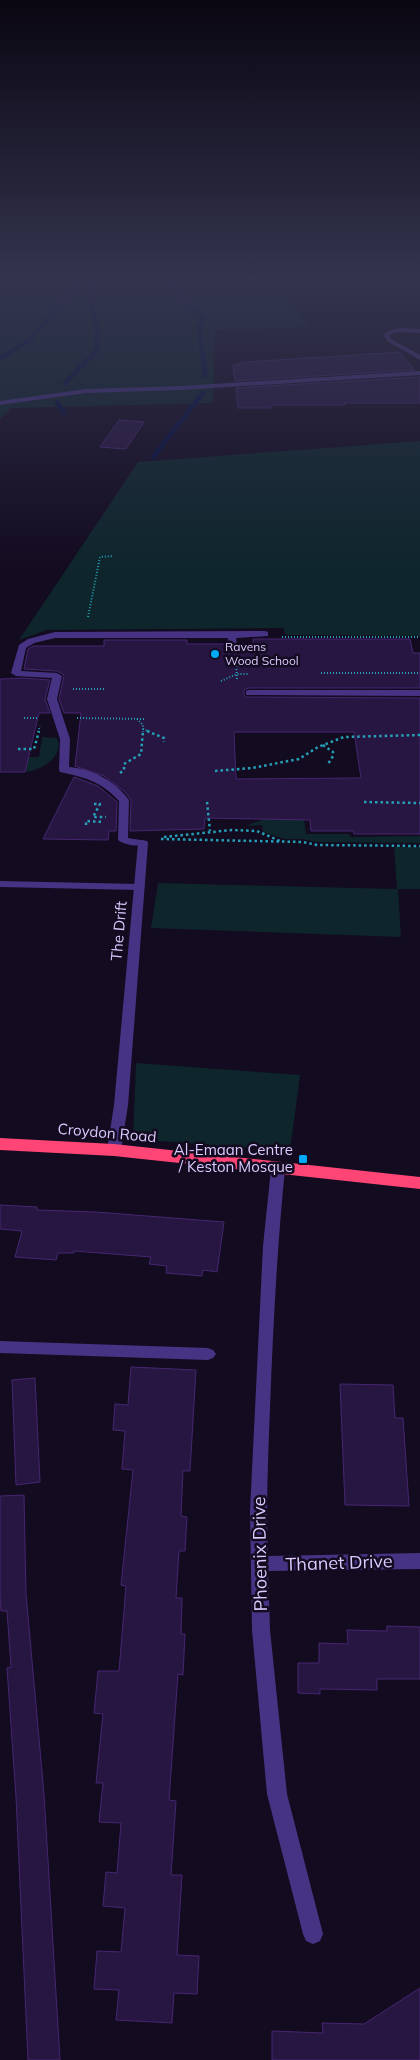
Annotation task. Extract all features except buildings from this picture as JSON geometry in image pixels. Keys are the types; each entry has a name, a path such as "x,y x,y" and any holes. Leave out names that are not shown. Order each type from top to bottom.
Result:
{"highway":[{"name":"Croydon Road","path":"0,1144 114,1150 420,1183"}],"street":[{"path":"0,403 86,391 334,378"},
{"path":"58,718 52,699 57,676 16,673 22,647 40,638 55,635 264,634"},
{"path":"232,635 232,645"},
{"path":"249,693 420,693"},
{"name":"The Drift","path":"58,718 65,739 64,770 72,770 104,782 116,790 124,800 123,840 143,843 121,1105 114,1150"},
{"path":"0,884 139,887"},
{"name":"Phoenix Drive","path":"278,1169 270,1246 258,1511 261,1630 277,1794 313,1934"},
{"path":"0,1347 208,1354"},
{"name":"Thanet Drive","path":"258,1564 420,1561"}],"path":[{"path":"84,635 100,556 113,556"},
{"path":"264,634 273,637 420,637"},
{"path":"232,645 236,650 237,681 249,693"},
{"path":"54,689 105,689"},
{"path":"18,749 34,749 42,718 24,718"},
{"path":"58,718 146,718"},
{"path":"104,782 124,770 124,764 141,754 143,725 137,721 137,718"},
{"path":"136,732 143,731 164,738 164,742"},
{"path":"215,771 252,768 299,759 322,745 353,736 420,735"},
{"path":"322,745 332,752 328,764"},
{"path":"207,802 210,831"},
{"path":"364,802 420,803"},
{"path":"169,830 170,838"},
{"path":"170,838 210,831 257,831 280,842"},
{"path":"170,838 317,845 420,846"}],"green space":[{"path":"0,378 214,378 213,403 11,408 0,419"},
{"path":"420,441 420,636 286,635 283,628 47,630 19,640 138,462"},
{"path":"42,737 57,738 58,751 44,766 25,772 28,757 39,757"},
{"path":"264,819 304,819 306,834 349,834 350,837 420,836 420,843 317,842 302,839 285,839 263,832 262,825 246,826"},
{"path":"394,847 420,847 420,889 398,889 401,937 151,928 158,883 397,889"},
{"path":"136,1063 300,1075 290,1151 133,1139"}],"waterway":[{"path":"65,383 70,378"},
{"path":"153,457 203,393"},
{"path":"57,402 64,413"}],"place":[{"name":"Ravens Wood School","path":"215,654"},
{"name":"Al-Emaan Centre / Keston Mosque","path":"303,1159"}]}
